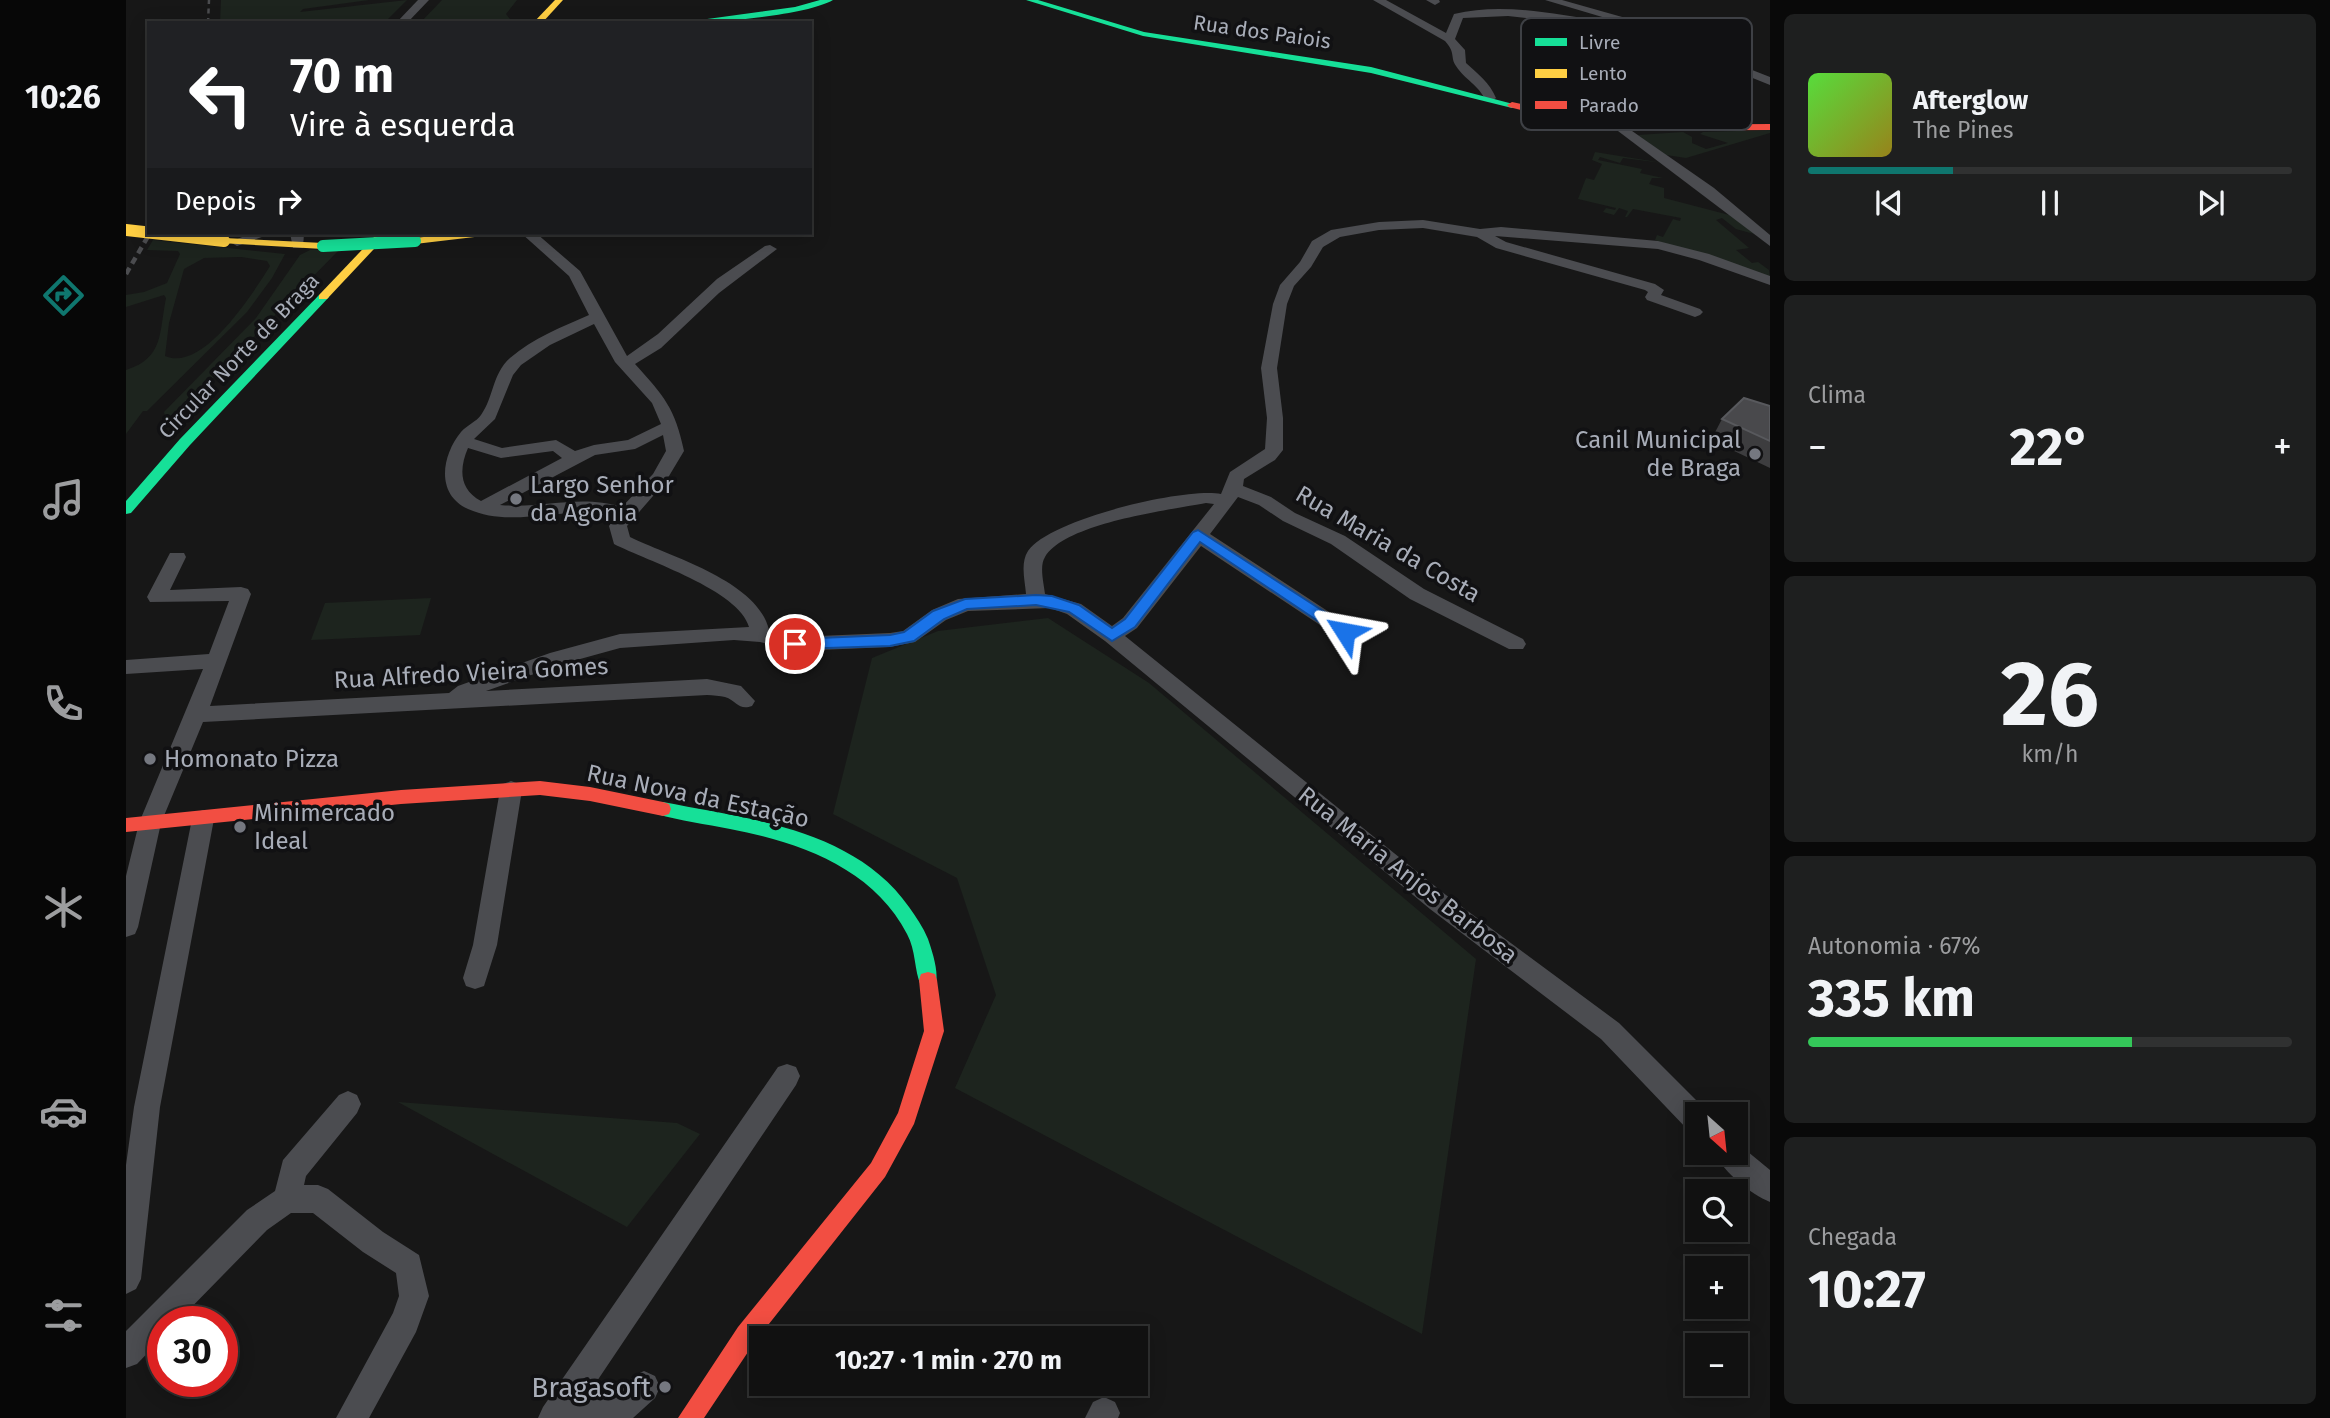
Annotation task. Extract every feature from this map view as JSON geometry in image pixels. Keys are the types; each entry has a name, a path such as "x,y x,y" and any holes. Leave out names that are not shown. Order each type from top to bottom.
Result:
{"main road":[{"path":"539,21 559,0"},
{"path":"558,21 572,0"},
{"path":"715,20 794,9 830,0"},
{"name":"Rua dos Paiois","path":"1030,0 1169,40 1371,70 1521,106"},
{"name":"Rua dos Paiois","path":"1752,127 1770,127"},
{"path":"126,230 147,232"},
{"path":"170,235 231,242 298,239 323,246 415,242 468,235"},
{"name":"Circular Norte de Braga","path":"155,451 365,235"},
{"name":"Circular Norte de Braga","path":"126,510 185,442 382,235"},
{"name":"Rua Nova da Estação","path":"126,825 401,797 540,788 590,794 795,836 828,849 864,870 890,897 915,930 930,990 934,1031 907,1117 878,1170 746,1335 690,1418"}],"street":[{"path":"403,21 424,0"},
{"path":"1378,0 1449,39 1459,50 1460,64 1489,92 1490,98"},
{"path":"1550,0 1614,18"},
{"path":"1449,39 1458,16 1465,14 1546,18"},
{"path":"1752,74 1770,81"},
{"path":"1625,130 1709,191 1770,242"},
{"path":"1112,636 1130,623 1230,495 1236,476 1269,456 1274,450 1275,418 1269,368 1280,304 1287,285 1306,264 1317,244 1336,233 1379,226 1423,224 1480,233 1501,232 1658,245 1737,268 1770,281"},
{"path":"1480,233 1501,245 1650,287 1657,290 1652,297 1695,312"},
{"path":"231,242 258,235"},
{"path":"455,700 465,691 557,658 620,641 712,634 760,635 756,619 743,602 698,576 621,540 618,526 625,514 660,477 675,452 670,426 660,402 625,363 575,274 530,235"},
{"path":"625,363 646,353 662,341 718,286 770,249"},
{"path":"599,316 549,339 505,373 488,418 470,432 454,460 454,489 462,499 481,508 534,511 593,505 625,514"},
{"path":"481,508 573,458 607,446 630,445 656,430 670,426"},
{"path":"464,441 511,453 556,445 573,458"},
{"path":"1036,600 1033,566 1036,554 1061,535 1084,524 1206,497 1230,495"},
{"name":"Rua Maria da Costa","path":"1230,495 1265,501 1289,517 1351,547 1418,594 1516,644"},
{"path":"1198,535 1345,632"},
{"path":"126,927 150,823 196,715 241,594 158,597 177,557"},
{"name":"Rua Maria Anjos Barbosa","path":"760,635 795,644 908,637 939,615 965,604 1036,600 1052,601 1074,609 1112,636 1438,902 1610,1031 1685,1108"},
{"path":"126,667 215,661"},
{"name":"Rua Alfredo Vieira Gomes","path":"196,715 707,687 734,691 746,701"},
{"path":"475,978 485,945 511,790"},
{"path":"126,1279 148,1107 204,819"},
{"path":"557,1413 787,1076"},
{"path":"287,1199 293,1170 348,1104"},
{"path":"1744,1166 1770,1188"},
{"path":"126,1353 257,1220 287,1199 318,1199 373,1242 409,1265 414,1296 405,1321 352,1418"},
{"path":"557,1413 589,1401 608,1408 627,1405 645,1387"}],"shaded area":[{"path":"221,0 369,0 303,9 300,12 407,0 386,21 220,21"},
{"path":"442,0 517,0 506,14 511,21 422,21"},
{"path":"1770,130 1770,133 1686,158 1666,155 1638,135 1683,132 1692,137 1692,143 1706,149 1728,143 1700,134 1703,132"},
{"path":"1595,152 1663,163 1623,158 1620,163 1600,157 1598,160 1642,169 1640,173 1663,178 1652,178 1649,184 1664,188 1664,198 1733,216 1754,234 1736,229 1722,218 1716,220 1749,248 1736,250 1752,263 1758,262 1769,270 1770,278 1655,240 1657,235 1663,237 1673,219 1680,221 1681,218 1633,209 1625,217 1628,211 1619,208 1614,215 1603,212 1606,208 1616,208 1578,199 1586,178 1594,180 1602,164 1592,160"},
{"path":"153,240 285,254 272,278 247,312 147,411 143,411 126,434 126,370 147,359 154,351 158,343 166,298 164,295 126,307 126,295 144,292 167,283 180,254 178,251 147,250","holes":["241,257 267,261 270,266 252,294 210,342 195,353 180,358 165,356 169,323 184,269 204,258"]},
{"path":"310,250 339,250 171,421 166,420 164,412 256,318 300,255"},
{"path":"431,598 420,635 311,640 325,603"},
{"path":"1048,618 1149,683 1476,959 1422,1334 955,1088 996,995 957,878 833,814 872,658 938,631"},
{"path":"398,1102 677,1123 700,1134 627,1227"}],"building":[{"path":"1744,398 1770,406 1770,441 1722,419"}],"railway":[{"path":"208,21 209,0"},
{"path":"126,274 149,235"}],"traffic: fast":[{"path":"698,21 795,9 829,0"},
{"path":"1030,0 1143,34 1371,70 1512,105"},
{"path":"323,246 415,241"},
{"path":"126,510 185,442 323,297"},
{"path":"663,809 735,823 804,841 837,855 866,873 892,898 914,929 928,980"}],"traffic: slow":[{"path":"539,21 559,0"},
{"path":"126,230 147,232"},
{"path":"171,235 224,241"},
{"path":"323,297 382,235"},
{"path":"415,241 466,235"},
{"path":"224,241 323,246"}],"traffic: jam":[{"path":"1512,105 1521,107"},
{"path":"1752,127 1770,127"},
{"path":"126,825 401,797 540,788 590,794 663,809"},
{"path":"690,1418 746,1335 878,1170 907,1117 934,1031 928,980"}],"place":[{"name":"Canil Municipal de Braga","path":"1755,454"},
{"name":"Largo Senhor da Agonia","path":"516,499"},
{"name":"Homonato Pizza","path":"150,759"},
{"name":"Minimercado Ideal","path":"240,827"},
{"name":"Bragasoft","path":"665,1387"}],"route":[{"path":"795,644 908,637 939,615 965,604 1036,600 1052,601 1074,609 1112,636 1130,623 1198,535 1345,632"}]}
